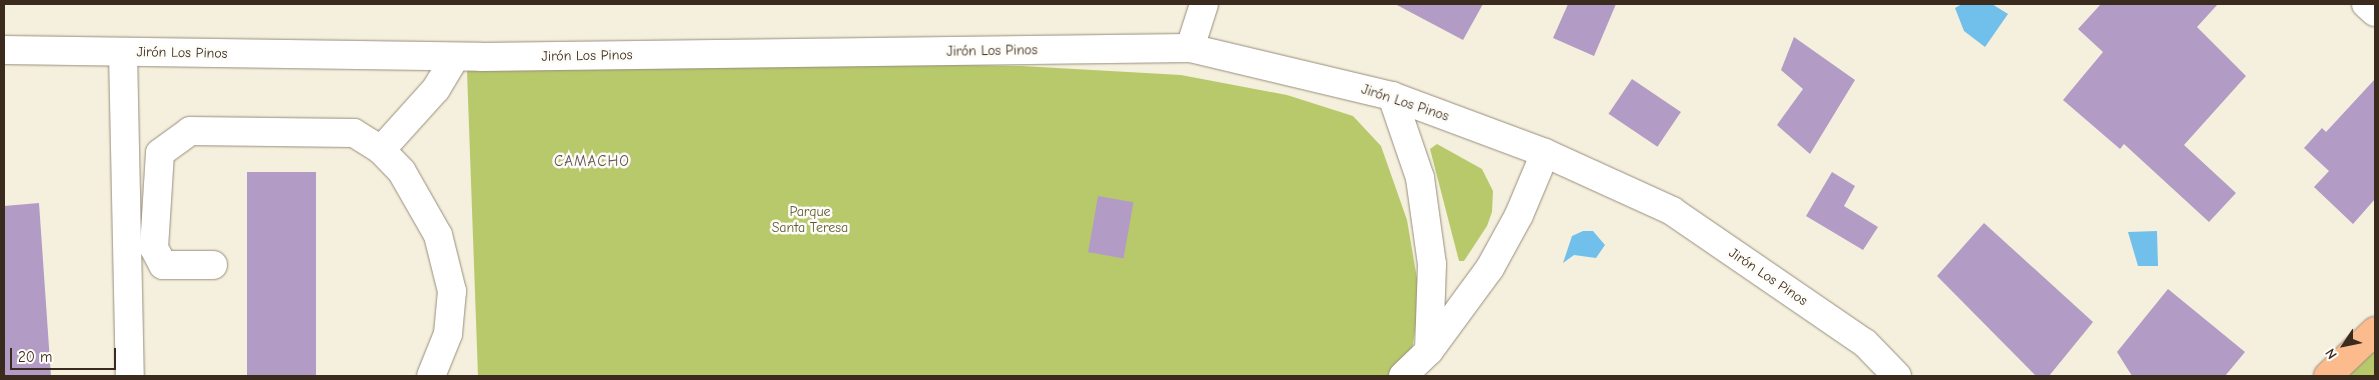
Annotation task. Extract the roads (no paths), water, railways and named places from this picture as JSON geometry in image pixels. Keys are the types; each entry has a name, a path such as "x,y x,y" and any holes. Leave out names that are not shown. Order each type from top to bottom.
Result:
{"main road":[{"path":"2328,376 2375,331"}],"street":[{"path":"1190,48 1204,4"},
{"path":"2366,4 2375,12"},
{"name":"Jirón Los Pinos","path":"4,50 455,56 1190,48 1392,96 1545,153 1672,211 1865,343 1897,376"},
{"path":"123,52 130,376"},
{"path":"381,150 436,89 455,56"},
{"path":"1392,96 1420,178 1432,264 1428,351"},
{"path":"213,265 163,265 154,248 160,153 190,131 354,133 381,150 402,172 422,202 438,235 452,291 448,334 431,376"},
{"path":"1403,376 1428,351 1490,268 1519,215 1545,153"}],"water":[{"path":"1962,4 1992,4 2008,14 1985,47 1964,31 1955,8"},
{"path":"1583,231 1593,231 1605,245 1596,258 1574,255 1563,263 1572,236"},
{"path":"2157,231 2158,266 2138,266 2128,232"}],"district":[{"name":"CAMACHO","path":"592,162"}],"park label":[{"name":"Parque Santa Teresa","path":"810,220"}]}
